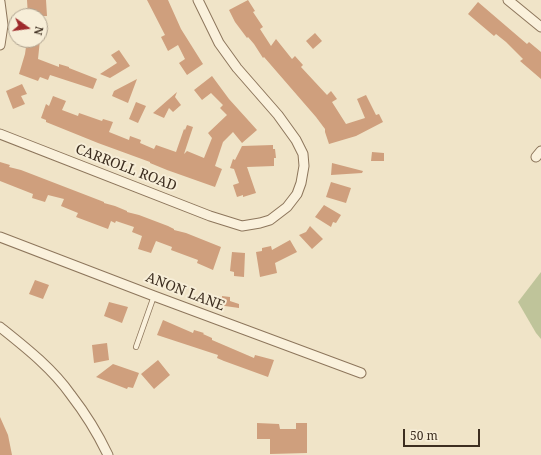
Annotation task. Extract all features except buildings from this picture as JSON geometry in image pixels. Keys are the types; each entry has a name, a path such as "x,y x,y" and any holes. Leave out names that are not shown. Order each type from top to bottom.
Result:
{"street":[{"name":"CARROLL ROAD","path":"0,134 210,216 242,226 270,220 287,207 297,194 301,183 304,166 303,154 296,140 278,115 237,68 219,43 198,0"},
{"path":"508,0 541,27"},
{"path":"0,2 3,25 0,45"},
{"name":"ANON LANE","path":"0,237 361,373"},
{"path":"0,327 27,348 71,394 108,455"}],"lane":[{"path":"136,346 154,296"}],"green space":[{"path":"541,272 541,339 518,302"}]}
